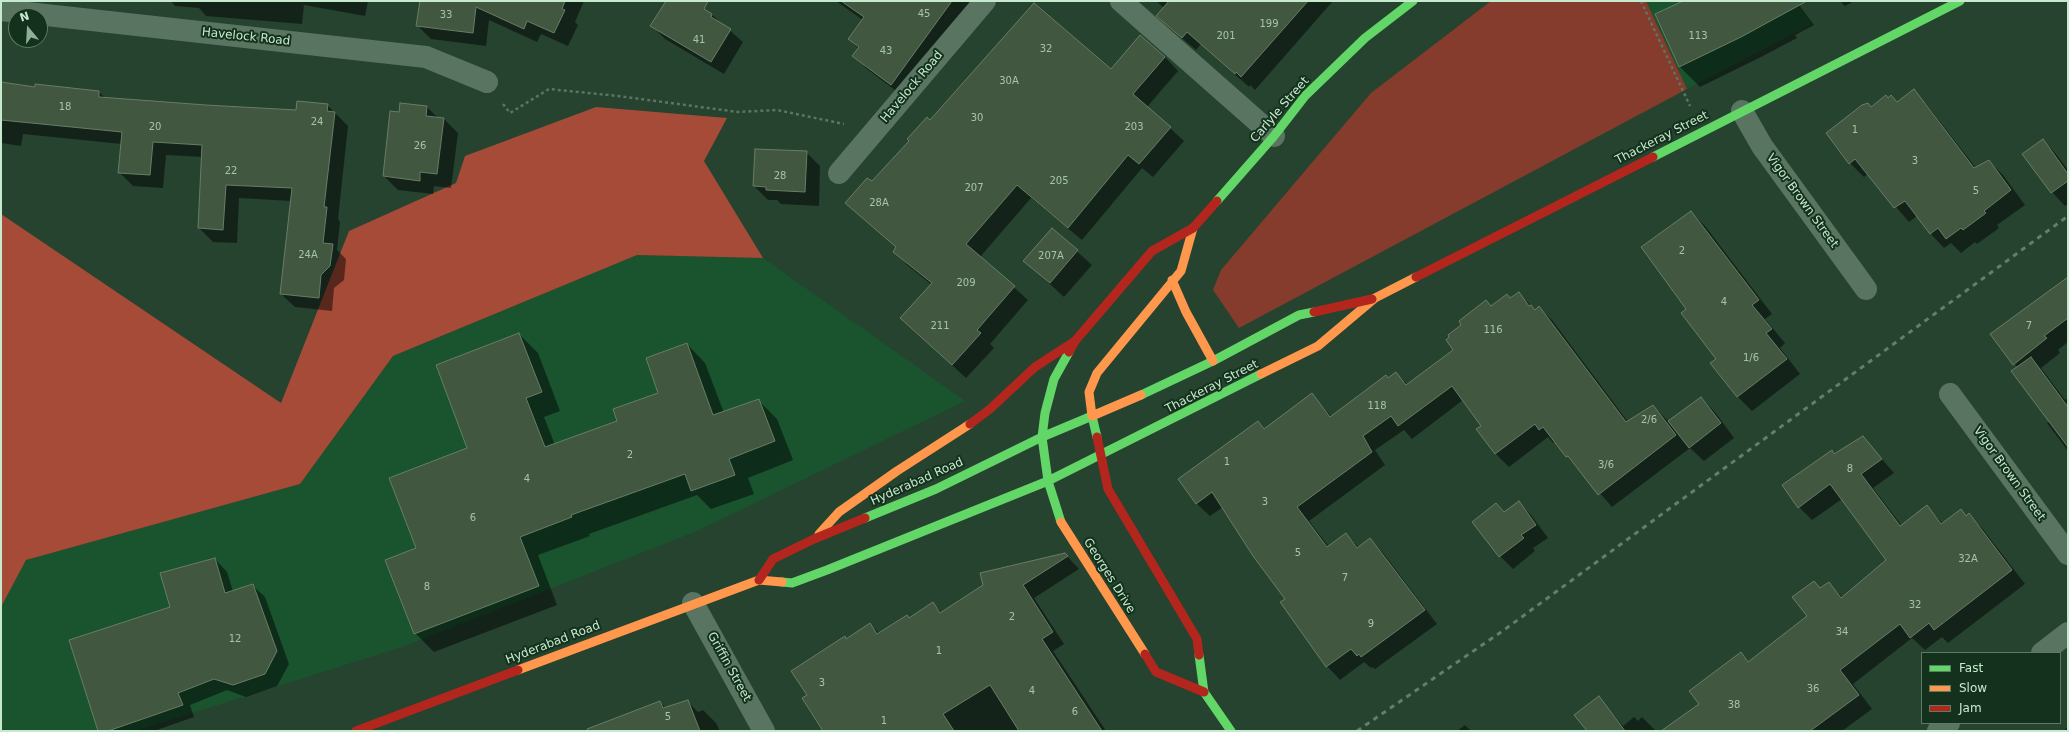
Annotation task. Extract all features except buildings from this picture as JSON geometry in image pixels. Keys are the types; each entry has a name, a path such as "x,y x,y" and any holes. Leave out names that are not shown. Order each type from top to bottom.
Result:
{"main road":[{"name":"Carlyle Street","path":"1042,437 1045,412 1054,379 1075,341 1152,251 1193,228 1274,136 1305,96 1365,38 1413,1"},
{"name":"Thackeray Street","path":"1048,481 1318,346 1375,298 1960,1"},
{"name":"Carlyle Street","path":"1102,455 1092,416 1089,392 1097,373 1180,271 1193,228"},
{"path":"1172,280 1186,312 1213,361"},
{"name":"Thackeray Street","path":"1092,416 1136,398 1213,361 1299,315 1375,298"},
{"path":"814,539 839,512 897,471 952,437 990,409 1035,367 1075,341"},
{"name":"Hyderabad Road","path":"759,580 773,559 814,539 936,489 1042,437 1092,416"},
{"name":"Georges Drive","path":"1042,437 1048,481 1060,521 1156,672 1204,692"},
{"path":"1102,455 1108,489 1197,639 1204,692 1231,731"},
{"name":"Hyderabad Road","path":"356,731 693,603 759,580 792,583 1048,481"}],"street":[{"name":"Havelock Road","path":"839,173 985,1"},
{"path":"1121,1 1274,136"},
{"name":"Havelock Road","path":"1,10 426,57 487,82"},
{"name":"Vigor Brown Street","path":"1742,111 1762,146 1866,289"},
{"name":"Vigor Brown Street","path":"1950,394 2068,554"},
{"name":"Griffin Street","path":"693,603 764,731"},
{"path":"2043,652 2068,633"},
{"path":"1938,731 1948,724"}],"path":[{"path":"1641,1 1702,132"},
{"path":"510,113 549,89 618,96 738,112 777,110 846,124"}],"shaded area":[{"path":"1491,1 1646,1 1687,89 1239,328 1213,290 1221,270 1371,93"},
{"path":"1646,1 1796,1 1812,24 1687,89"},
{"path":"596,107 727,118 704,161 763,258 637,255 393,356 300,484 26,560 1,607 1,214 281,403 349,231 456,183 465,156"},
{"path":"637,255 763,258 965,401 697,531 402,647 135,731 1,731 1,607 26,560 300,484 393,356"}],"railway":[{"path":"1357,731 1504,630 2068,216"}],"traffic: fast":[{"path":"1217,201 1274,136 1305,96 1365,38 1413,1"},
{"path":"1653,157 1960,1"},
{"path":"1141,395 1213,361 1299,315 1314,312"},
{"path":"1069,352 1054,379 1045,413 1042,437 1048,481 1261,374"},
{"path":"865,518 936,489 1042,437 1092,416 1097,437"},
{"path":"782,582 792,583 827,570 1048,481 1061,522"},
{"path":"1199,655 1204,692 1231,731"}],"traffic: slow":[{"path":"1141,395 1092,416 1089,392 1097,373 1181,271 1193,228"},
{"path":"1261,374 1318,346 1375,298 1416,277"},
{"path":"1172,280 1186,312 1213,361"},
{"path":"819,534 839,512 897,471 970,424"},
{"path":"1061,522 1145,654"},
{"path":"518,670 759,580 782,582"}],"traffic: jam":[{"path":"1416,277 1653,157"},
{"path":"1069,352 1075,341 1152,251 1193,228 1217,201"},
{"path":"1314,312 1372,299"},
{"path":"970,424 990,409 1035,367 1075,341"},
{"path":"1097,437 1108,489 1197,639 1199,655"},
{"path":"759,580 773,559 814,539 865,518"},
{"path":"1145,654 1156,672 1204,692"},
{"path":"356,731 518,670"}]}
